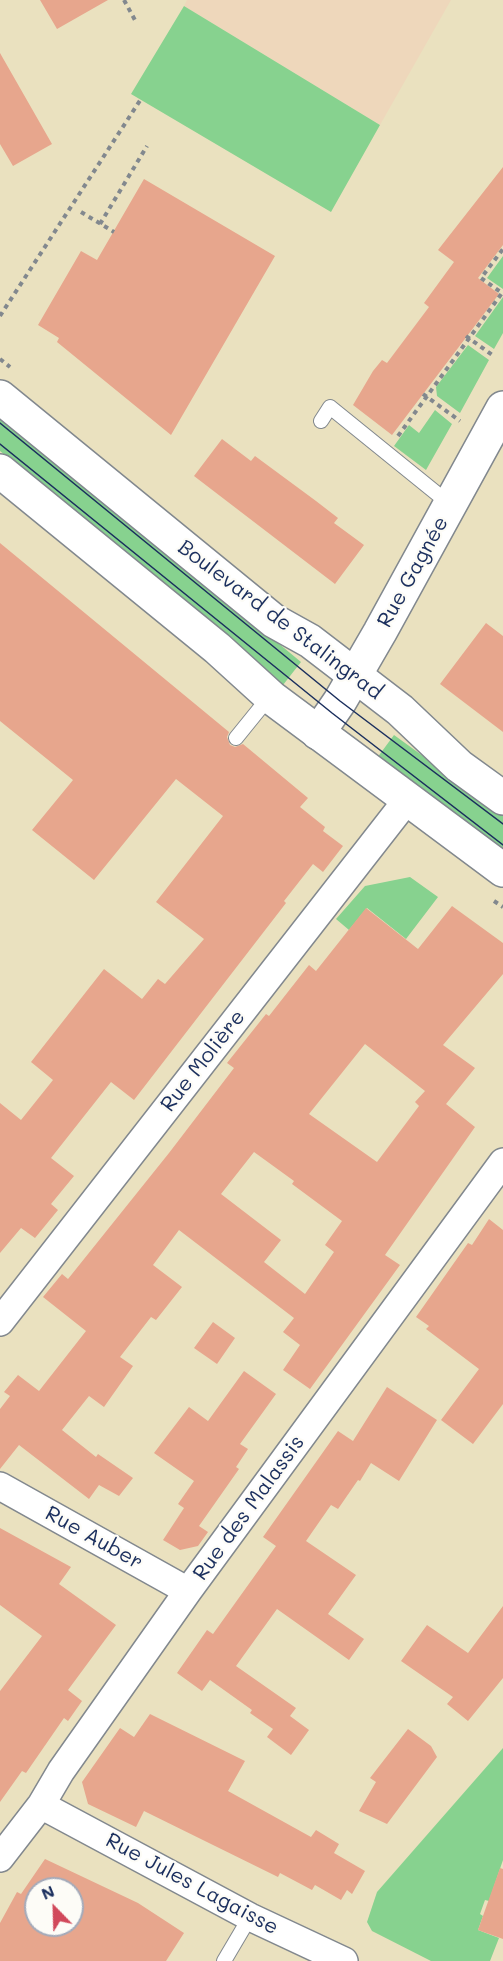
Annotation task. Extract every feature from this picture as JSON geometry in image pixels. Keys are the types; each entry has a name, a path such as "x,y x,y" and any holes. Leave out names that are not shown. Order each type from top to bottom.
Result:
{"main road":[{"name":"Boulevard de Stalingrad","path":"0,397 274,621 310,641 356,676 424,730 459,766 503,798"},
{"name":"Rue Gagnée","path":"318,733 356,676 503,408"},
{"path":"0,471 217,648 270,696 406,800 503,870"}],"street":[{"name":"Rue Molière","path":"0,1322 406,800"},
{"name":"Rue des Malassis","path":"0,1858 41,1805 61,1771 188,1591 503,1162"},
{"name":"Rue Auber","path":"0,1486 188,1591"},
{"name":"Rue Jules Lagaisse","path":"41,1805 250,1917 344,1961"}],"lane":[{"path":"321,421 330,407 451,505"},
{"path":"236,738 270,696"},
{"path":"224,1961 250,1917"}],"path":[{"path":"124,0 136,22"},
{"path":"0,316 141,99"},
{"path":"100,224 147,146"},
{"path":"81,212 114,232"},
{"path":"396,438 424,395 502,293 481,278 503,249"},
{"path":"467,337 495,357"},
{"path":"424,395 460,420"}],"shaded area":[{"path":"187,0 451,0 380,125 184,6"}],"green space":[{"path":"184,6 380,125 331,212 131,94"},
{"path":"503,256 503,289 487,278"},
{"path":"503,297 503,333 494,349 475,336"},
{"path":"468,345 489,360 460,413 437,396 436,387"},
{"path":"435,410 452,424 426,470 394,446 409,425 419,433"},
{"path":"0,413 301,662 283,685 0,451"},
{"path":"394,735 503,814 503,851 377,758"},
{"path":"410,877 438,897 406,939 367,908 349,930 336,919 365,886"},
{"path":"503,1748 503,1860 489,1901 485,1900 480,1914 483,1916 478,1930 499,1938 490,1961 431,1961 372,1931 367,1922 377,1892"}],"building":[{"path":"40,0 108,0 57,29"},
{"path":"0,53 52,144 13,166 0,144"},
{"path":"503,167 503,245 478,278 499,294 392,435 353,405 373,371 382,360 387,363 429,307 424,303 454,262 438,250"},
{"path":"144,179 275,256 171,435 57,342 59,338 38,325 81,251 97,260"},
{"path":"222,439 251,461 255,456 316,501 338,518 334,523 364,545 335,584 194,476"},
{"path":"0,543 229,732 227,737 230,745 235,747 243,744 308,798 300,807 325,827 323,831 343,846 323,872 313,864 284,901 286,903 134,1100 111,1082 51,1158 74,1176 51,1204 58,1210 35,1238 21,1228 0,1253 0,1103 21,1120 53,1080 31,1062 104,969 142,999 158,979 165,984 204,939 156,902 223,816 176,779 94,880 32,830 73,780 0,721"},
{"path":"486,623 503,636 503,732 440,684"},
{"path":"452,906 503,943 503,974 443,1045 475,1068 446,1104 475,1127 385,1255 400,1265 310,1389 283,1370 300,1345 283,1332 294,1318 179,1230 153,1265 182,1287 156,1320 151,1317 120,1357 133,1366 104,1407 89,1396 62,1430 96,1457 98,1454 133,1478 119,1496 99,1485 89,1499 19,1445 0,1469 0,1409 10,1396 4,1392 18,1375 39,1391 86,1331 43,1297 62,1274 68,1279 169,1153 234,1068 227,1063 266,1014 269,1016 309,965 316,971 366,908 418,949","holes":["365,1044 425,1091 415,1102 419,1106 377,1162 309,1114","254,1152 294,1181 292,1184 342,1221 325,1245 334,1252 305,1294 264,1262 281,1240 221,1194"]},
{"path":"489,1219 503,1230 503,1404 473,1444 441,1420 479,1369 426,1329 429,1326 416,1317 468,1243 472,1245"},
{"path":"213,1322 235,1338 217,1364 194,1348"},
{"path":"244,1371 276,1394 240,1444 248,1449 236,1467 239,1469 199,1526 208,1532 198,1546 180,1550 163,1540 184,1508 178,1504 194,1481 154,1453 189,1407 208,1421"},
{"path":"387,1387 437,1420 399,1481 371,1463 338,1509 331,1505 306,1541 356,1575 328,1614 364,1639 349,1660 277,1609 236,1666 296,1708 290,1716 309,1730 291,1755 267,1737 273,1729 250,1713 252,1710 210,1680 202,1691 177,1673 207,1630 213,1634 276,1546 263,1537 338,1431 353,1441"},
{"path":"0,1528 71,1567 59,1584 116,1625 68,1690 82,1701 68,1721 64,1718 26,1773 22,1771 0,1802 0,1691 42,1636 0,1605"},
{"path":"503,1606 503,1678 468,1721 447,1704 453,1697 401,1661 427,1625 468,1653"},
{"path":"150,1714 245,1761 228,1791 311,1837 316,1830 339,1844 334,1853 365,1871 352,1894 347,1890 341,1900 315,1885 312,1890 280,1873 278,1877 144,1811 136,1827 88,1804 82,1782 120,1728 134,1737"},
{"path":"408,1729 431,1746 437,1757 387,1824 359,1811 376,1782 370,1778"},
{"path":"45,1859 83,1877 33,1877"},
{"path":"500,1868 503,1869 503,1939 478,1930"},
{"path":"84,1877 138,1903 184,1933 166,1961 0,1961 0,1923 17,1892 21,1894 24,1890 24,1937 84,1937"}],"tram line":[{"path":"0,423 340,701 503,824"},
{"path":"0,444 332,713 503,845"}]}
